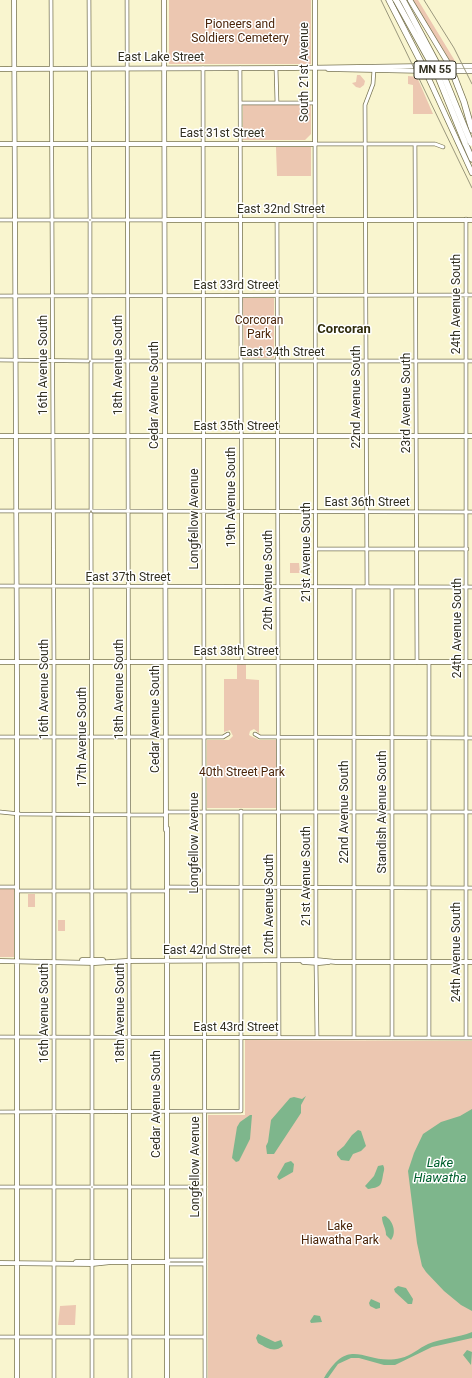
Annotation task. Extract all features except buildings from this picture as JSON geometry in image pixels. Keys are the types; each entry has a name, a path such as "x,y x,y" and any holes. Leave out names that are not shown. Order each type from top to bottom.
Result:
{"highway":[{"path":"389,0 424,68"},
{"name":"MN 55","path":"396,0 437,74 469,144"},
{"name":"MN 55","path":"403,0 445,79 469,144 472,159"},
{"path":"451,68 464,102 472,130"}],"main road":[{"path":"410,0 451,68"},
{"name":"East Lake Street","path":"424,68 472,66"},
{"path":"424,68 472,173"},
{"name":"East Lake Street","path":"451,68 472,71"}],"street":[{"path":"14,0 17,662 17,1378"},
{"name":"16th Avenue South","path":"52,0 51,68 55,891 54,1378"},
{"name":"17th Avenue South","path":"89,0 88,68 90,220 93,1112 92,1378"},
{"name":"18th Avenue South","path":"127,0 130,1378"},
{"name":"Cedar Avenue South","path":"164,0 167,1378"},
{"name":"South 21st Avenue","path":"315,0 315,144"},
{"name":"East Lake Street","path":"0,68 322,68 374,66 424,68"},
{"name":"22nd Avenue South","path":"367,587 365,105 373,84 374,66"},
{"name":"Longfellow Avenue","path":"202,68 204,362 205,1378"},
{"name":"19th Avenue South","path":"240,68 242,662"},
{"path":"276,68 277,103"},
{"name":"East Lake Street","path":"322,68 374,71 424,68"},
{"path":"240,103 314,103"},
{"name":"East 31st Street","path":"0,144 437,144 443,147"},
{"name":"21st Avenue South","path":"315,144 317,1037"},
{"name":"23rd Avenue South","path":"415,144 417,662"},
{"name":"East 32nd Street","path":"0,220 470,219"},
{"name":"24th Avenue South","path":"466,1037 466,295 470,219"},
{"name":"20th Avenue South","path":"277,220 279,1037"},
{"name":"East 33rd Street","path":"0,296 472,295"},
{"name":"East 34th Street","path":"0,360 204,362 472,361"},
{"name":"East 35th Street","path":"0,436 472,436"},
{"name":"East 36th Street","path":"0,511 472,512"},
{"path":"316,549 467,550"},
{"name":"East 37th Street","path":"0,586 472,587"},
{"name":"22nd Avenue South","path":"354,587 354,1037"},
{"name":"Standish Avenue South","path":"392,587 392,1037"},
{"name":"East 38th Street","path":"0,662 472,662"},
{"path":"429,662 429,1037"},
{"path":"0,737 166,738 223,737 228,734"},
{"path":"255,734 260,737 472,738"},
{"path":"0,812 54,814 166,814 181,812 472,812"},
{"path":"0,1112 241,1111 241,812"},
{"path":"0,887 55,891 204,887 472,888"},
{"name":"East 42nd Street","path":"0,961 472,962"},
{"name":"East 43rd Street","path":"0,1036 472,1038"},
{"path":"0,1187 205,1187"},
{"path":"0,1262 167,1262 170,1260 205,1262"},
{"path":"0,1337 205,1337"}],"green space":[{"name":"Pioneers and Soldiers Cemetery","path":"169,0 311,0 311,64 169,64"},
{"path":"412,0 418,0 455,61 450,61"},
{"path":"357,75 360,75 365,81 364,85 360,88 356,87 352,83 356,82"},
{"path":"408,76 417,77 433,114 413,114 413,85 408,84"},
{"path":"243,105 311,105 311,134 305,140 243,140"},
{"path":"276,147 311,147 311,176 277,176"},
{"name":"Corcoran Park","path":"243,298 274,298 274,358 244,358"},
{"path":"290,563 299,563 300,573 290,573"},
{"name":"40th Street Park","path":"237,664 246,664 246,679 259,680 259,733 254,729 250,731 249,735 259,740 276,740 276,808 207,808 207,740 229,740 233,736 230,730 224,732 224,679 237,679"},
{"path":"0,889 14,889 14,957 0,957"},
{"path":"28,894 35,894 35,907 28,907"},
{"path":"58,920 65,920 65,931 58,931"},
{"name":"Lake Hiawatha Park","path":"245,1040 472,1041 472,1378 208,1378 208,1115 245,1115"},
{"path":"76,1305 75,1325 58,1325 60,1306"}],"water":[{"path":"306,1096 301,1105 301,1113 274,1154 267,1154 266,1146 268,1142 271,1120 290,1098 294,1097 302,1099"},
{"name":"Lake Hiawatha","path":"472,1109 472,1311 461,1305 444,1291 422,1266 417,1243 408,1171 414,1153 423,1134 441,1122 460,1116"},
{"path":"252,1115 250,1139 239,1161 236,1162 232,1158 237,1127 240,1122"},
{"path":"358,1130 361,1131 366,1146 361,1151 353,1154 349,1161 341,1160 337,1155 337,1152"},
{"path":"291,1161 294,1164 293,1172 279,1180 277,1177 285,1163"},
{"path":"383,1165 384,1168 382,1182 377,1187 368,1189 365,1186 374,1176 378,1166"},
{"path":"385,1216 390,1220 394,1230 391,1240 386,1235 382,1217"},
{"path":"398,1286 406,1288 413,1299 412,1304 408,1304 395,1292 394,1289"},
{"path":"371,1299 380,1303 380,1308 376,1309 370,1306 369,1303"},
{"path":"314,1315 320,1316 322,1322 311,1323 310,1321"},
{"path":"472,1332 472,1338 432,1347 395,1365 384,1365 359,1358 351,1358 338,1364 328,1378 324,1378 342,1357 351,1354 359,1354 388,1360 401,1358 408,1356 433,1342"},
{"path":"258,1334 275,1342 281,1340 283,1346 277,1349 264,1347 258,1343 256,1338"},
{"path":"467,1350 472,1352 471,1365 463,1355"}],"tram line":[{"path":"381,0 472,188"}],"railway":[{"path":"424,0 454,48 472,84"}],"district":[{"name":"Corcoran","path":"344,330"}]}
